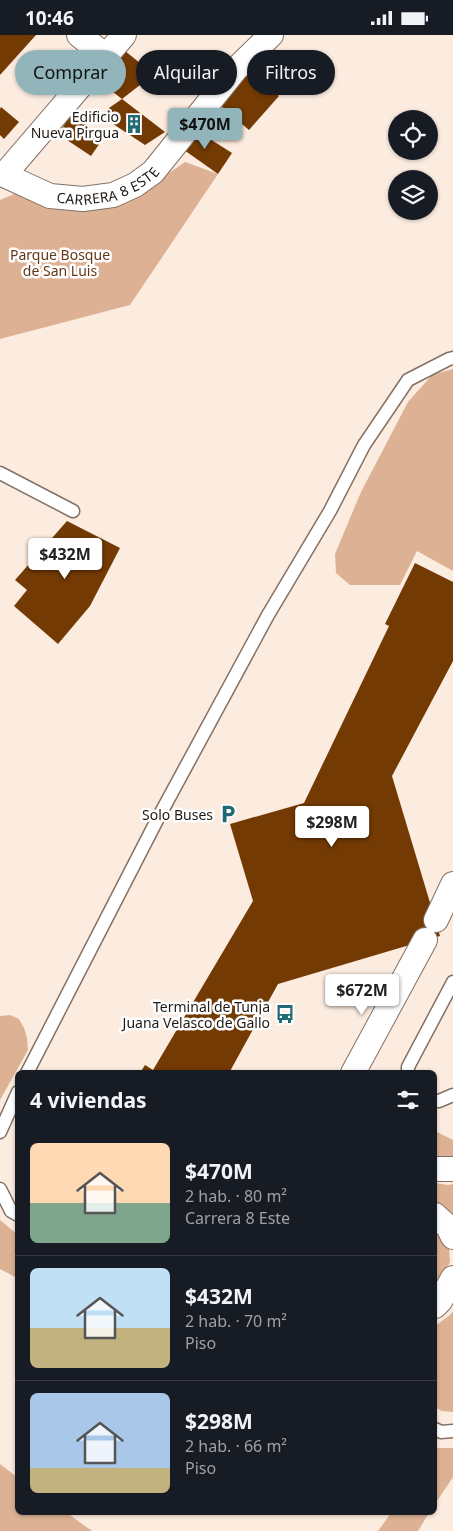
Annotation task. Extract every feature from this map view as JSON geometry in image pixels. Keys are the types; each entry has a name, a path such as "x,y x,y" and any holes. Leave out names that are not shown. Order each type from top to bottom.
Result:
{"street":[{"path":"79,35 98,50"},
{"path":"111,50 124,35"},
{"name":"CARRERA 8 ESTE","path":"2,172 50,196 83,199 114,195 135,185 153,173 235,70 271,35"},
{"path":"2,172 71,95"},
{"path":"358,1069 453,884"},
{"path":"437,1169 453,1169"},
{"path":"437,1217 448,1227 453,1237"},
{"path":"437,1304 453,1278"}],"lane":[{"path":"29,1070 162,811 268,615 330,511 364,445 408,380 453,358"},
{"path":"0,473 73,511"},
{"path":"408,1070 453,983"},
{"path":"437,1101 453,1095"},
{"path":"0,1132 15,1099"},
{"path":"0,1189 11,1211 15,1213"},
{"path":"437,1430 441,1432 453,1431"}],"green space":[{"name":"Parque Bosque de San Luis","path":"185,162 218,174 130,305 0,339 0,200 14,194 77,202 124,204"},
{"path":"453,369 453,571 417,551 400,585 350,585 336,573 335,554 361,492 408,402 432,375"},
{"path":"10,1015 19,1019 27,1038 28,1050 17,1070 15,1070 0,1100 0,1016"},
{"path":"437,1132 453,1140 453,1161 437,1161"},
{"path":"437,1183 453,1184 453,1223 437,1211"},
{"path":"0,1220 15,1232 15,1277 0,1269"},
{"path":"437,1230 449,1246 450,1262 437,1286"},
{"path":"453,1311 453,1412 442,1411 437,1408 437,1325"},
{"path":"437,1448 453,1448 453,1477 437,1501"},
{"path":"0,1464 15,1475 15,1515 70,1515 92,1531 0,1531"},
{"path":"390,1515 428,1515 418,1531 378,1531"}],"building":[{"path":"0,35 36,35 22,50 15,50 15,58 0,75"},
{"path":"126,52 136,60 136,88 122,99 117,95 126,95"},
{"path":"244,62 247,65 247,95 279,96 249,130 214,100 218,95 237,95 237,71"},
{"name":"Edificio Nueva Pirgua","path":"122,99 165,132 145,145 101,116"},
{"path":"1,107 19,122 4,139 0,135"},
{"path":"71,115 104,137 91,156 58,134"},
{"path":"191,127 232,153 218,174 177,145"},
{"path":"67,521 120,548 90,606 58,644 14,606 27,590 15,580"},
{"path":"415,563 453,582 453,661 392,776 440,936 278,984 231,1070 153,1070 253,901 230,824 304,803 389,626 385,624"},
{"path":"145,1065 153,1070 142,1070"}],"place":[{"name":"Edificio Nueva Pirgua","path":"134,124"},
{"name":"Solo Buses","path":"228,814"},
{"name":"Terminal de Tunja Juana Velasco de Gallo","path":"285,1014"}]}
